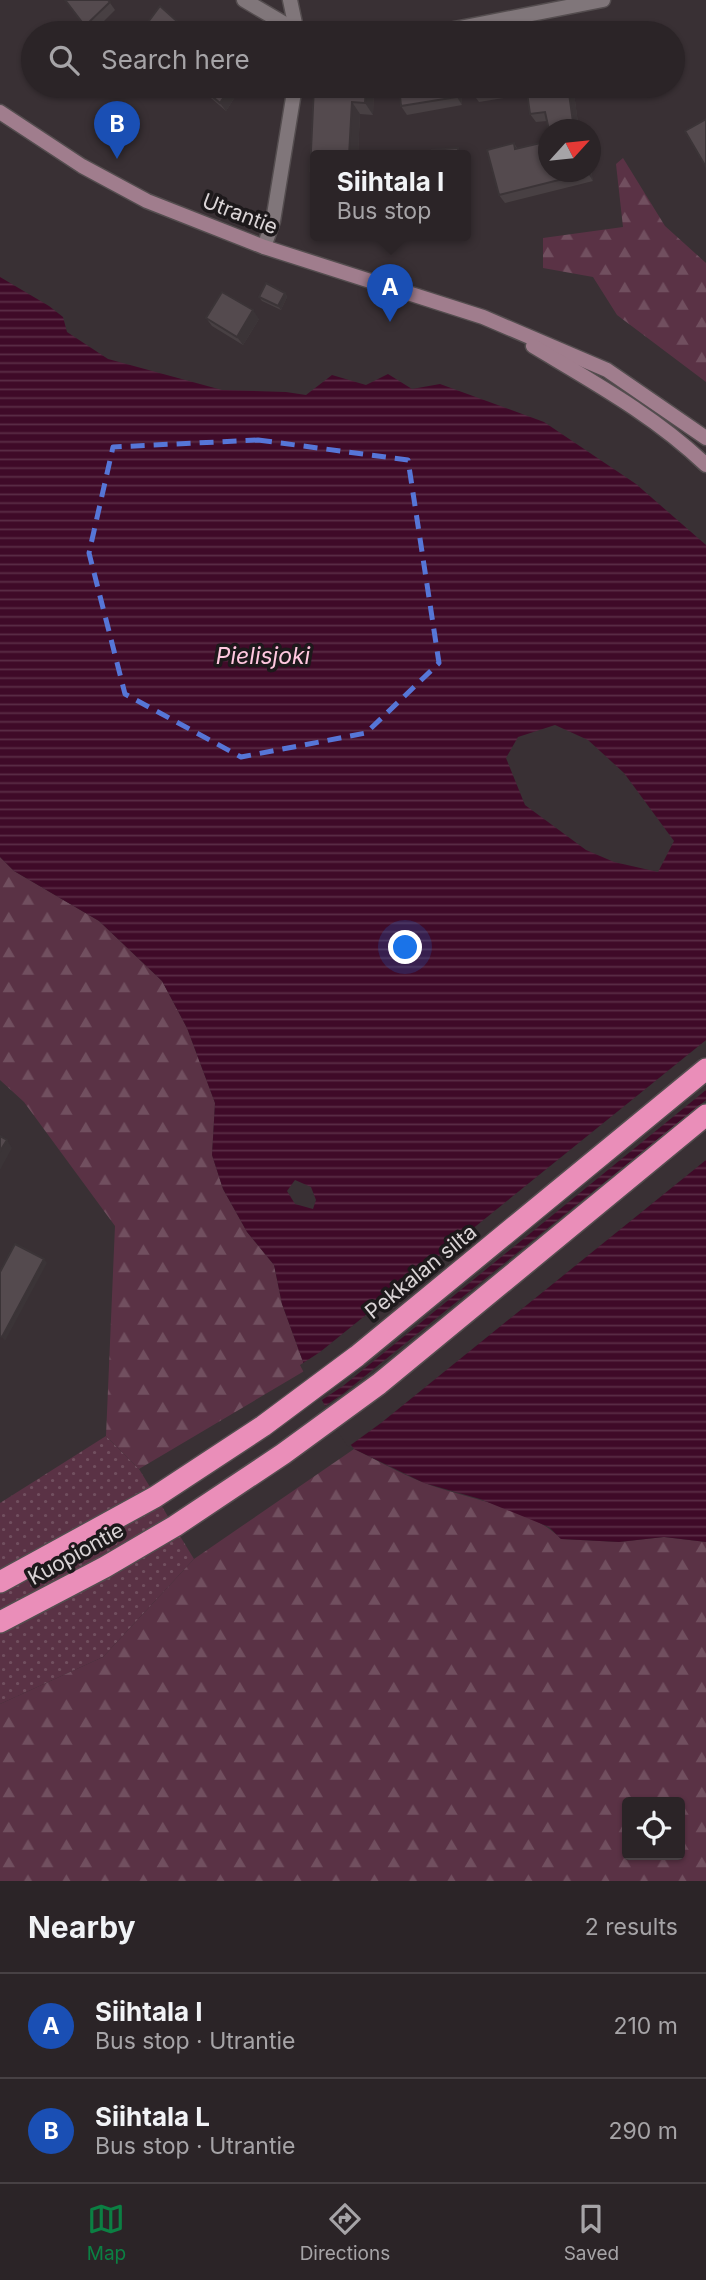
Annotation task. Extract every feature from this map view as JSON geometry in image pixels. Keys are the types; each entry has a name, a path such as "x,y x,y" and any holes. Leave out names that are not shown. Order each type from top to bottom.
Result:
{"highway":[{"name":"Pekkalan silta","path":"155,1497 263,1426 357,1356 706,1069"},
{"name":"Kuopiontie","path":"0,1622 105,1567 175,1526 283,1454 379,1384 706,1115"},
{"name":"Kuopiontie","path":"0,1582 155,1497"}],"main road":[{"name":"Utrantie","path":"0,112 82,166 146,201 264,247 483,317 607,370 706,438"},
{"name":"Utrantie","path":"483,317 633,407 677,437 706,465"}],"street":[{"path":"244,0 282,21"},
{"path":"290,0 298,21"},
{"path":"495,21 603,0"},
{"path":"264,247 273,220 293,98"}],"highlighted area":[{"path":"258,440 408,460 439,663 366,733 241,757 125,694 89,553 113,447"}],"green space":[{"path":"623,158 665,226 706,263 706,382 617,315 593,277 543,268 543,238 623,227 616,164"},
{"path":"0,857 14,871 99,921 162,981 187,1028 215,1103 212,1155 223,1189 247,1232 274,1265 282,1304 306,1370 139,1469 106,1436 115,1226 24,1102 0,1080"},
{"path":"106,1436 139,1469 194,1559 103,1657 0,1704 0,1503"},
{"path":"354,1449 422,1482 514,1511 548,1528 561,1539 619,1542 664,1537 706,1542 706,1881 0,1881 0,1704 103,1657 194,1559"}],"water":[{"name":"Pielisjoki","path":"0,277 49,306 63,317 67,332 108,359 222,390 306,395 332,375 366,385 388,374 412,389 440,384 544,422 636,484 706,545 706,1542 664,1537 619,1542 561,1539 549,1527 480,1499 424,1483 354,1449 333,1421 306,1370 282,1304 274,1265 247,1232 223,1189 212,1155 215,1103 187,1028 162,981 99,921 14,871 0,857","holes":["555,725 588,740 624,773 674,841 658,872 614,862 586,850 525,805 506,758 518,737","295,1180 311,1187 316,1200 313,1209 295,1204 287,1191"]}],"pier":[{"path":"706,1040 706,1090 343,1386 319,1402 300,1365 320,1352"},
{"path":"706,1100 706,1160 348,1447 322,1408"}],"building":[{"path":"65,0 110,2 90,21 81,21"},
{"path":"160,6 177,21 149,21"},
{"path":"313,98 365,98 365,103 352,102 349,150 311,150"},
{"path":"400,98 451,98 401,106"},
{"path":"528,98 570,98 573,119 547,119 545,112 530,114"},
{"path":"706,119 706,167 685,131"},
{"path":"514,143 515,149 538,144 538,182 551,182 499,195 487,150"},
{"path":"266,283 285,293 278,306 259,297"},
{"path":"222,292 253,310 237,337 206,318"},
{"path":"0,1136 7,1140 0,1151"},
{"path":"15,1244 44,1259 2,1337 0,1272"}],"place":[{"name":"Siihtala L","path":"117,159"},
{"name":"Siihtala I","path":"390,322"}]}
